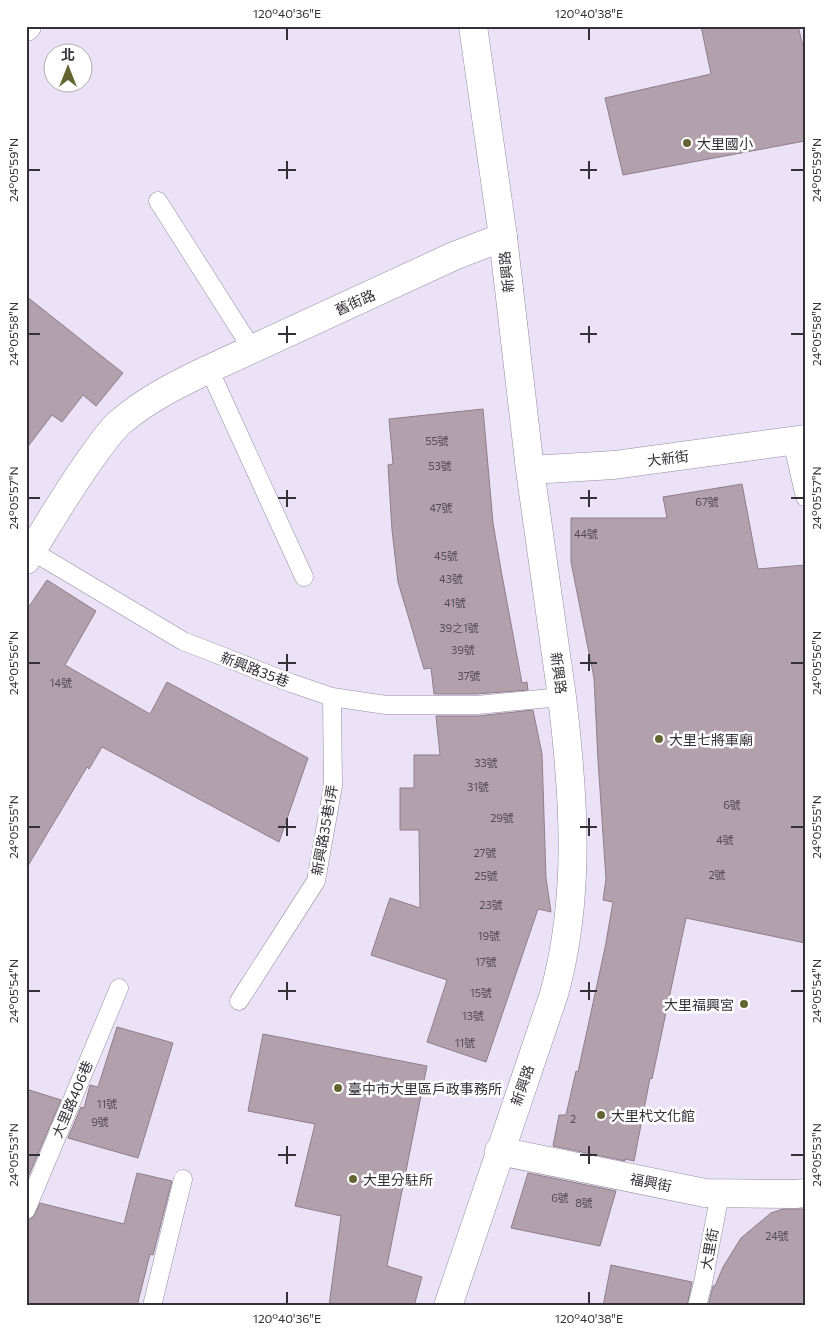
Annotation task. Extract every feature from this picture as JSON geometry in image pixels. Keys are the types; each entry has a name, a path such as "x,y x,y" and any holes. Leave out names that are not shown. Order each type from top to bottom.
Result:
{"street":[{"name":"新興路","path":"448,1306 561,969 569,921 574,849 566,730 530,470 503,237 474,26"},
{"name":"舊街路","path":"29,555 72,484 116,426 142,404 252,349 454,256 503,237"},
{"name":"大新街","path":"530,470 614,465 799,440"},
{"name":"福興街","path":"500,1151 704,1193 795,1194 805,1192"}],"lane":[{"path":"158,201 252,349"},
{"path":"209,370 304,578"},
{"path":"799,440 805,497"},
{"name":"新興路35巷","path":"29,555 183,641 332,697 386,704 477,704 562,698"},
{"name":"新興路35巷1弄","path":"238,1001 316,881 334,786 332,697"},
{"name":"大里路406巷","path":"26,1210 119,988"},
{"path":"152,1306 183,1178"},
{"name":"大里街","path":"697,1306 720,1193"}],"building":[{"path":"701,26 798,26 805,54 805,141 623,175 605,98 711,74"},
{"path":"26,296 123,373 96,406 83,395 62,422 52,415 26,449"},
{"path":"483,409 493,523 522,683 527,682 528,690 476,694 434,694 431,668 424,669 398,582 392,530 388,465 393,464 389,419"},
{"path":"742,484 758,569 805,565 805,943 686,918 652,1079 650,1078 634,1161 625,1159 625,1161 553,1146 559,1115 566,1115 576,1071 578,1072 613,902 603,900 606,879 594,678 571,562 571,518 667,518 663,497"},
{"path":"47,580 96,611 65,665 150,714 167,682 308,758 279,842 102,747 89,769 87,767 26,869 26,611"},
{"path":"533,710 542,754 546,878 551,912 538,909 486,1062 427,1042 447,980 371,955 390,898 420,908 419,830 400,830 400,788 414,788 414,755 440,755 436,716 478,716"},
{"path":"117,1027 173,1043 138,1158 68,1138 81,1107 84,1108 90,1085 98,1087"},
{"path":"263,1034 427,1066 387,1266 422,1277 414,1306 329,1306 341,1216 295,1206 315,1124 248,1111"},
{"path":"26,1089 61,1100 26,1182"},
{"path":"137,1173 172,1181 153,1255 150,1254 137,1306 26,1306 26,1220 33,1218 40,1203 124,1224"},
{"path":"528,1173 616,1191 600,1246 511,1228"},
{"path":"783,1209 805,1209 805,1306 708,1306 713,1286 715,1286 723,1267 741,1238 771,1213"},
{"path":"611,1265 692,1282 687,1306 603,1306"}],"place":[{"name":"大里國小","path":"687,143"},
{"name":"大里七將軍廟","path":"659,739"},
{"name":"大里福興宮","path":"744,1004"},
{"name":"臺中市大里區戶政事務所","path":"338,1088"},
{"name":"大里杙文化館","path":"601,1115"},
{"name":"大里分駐所","path":"353,1179"}]}
